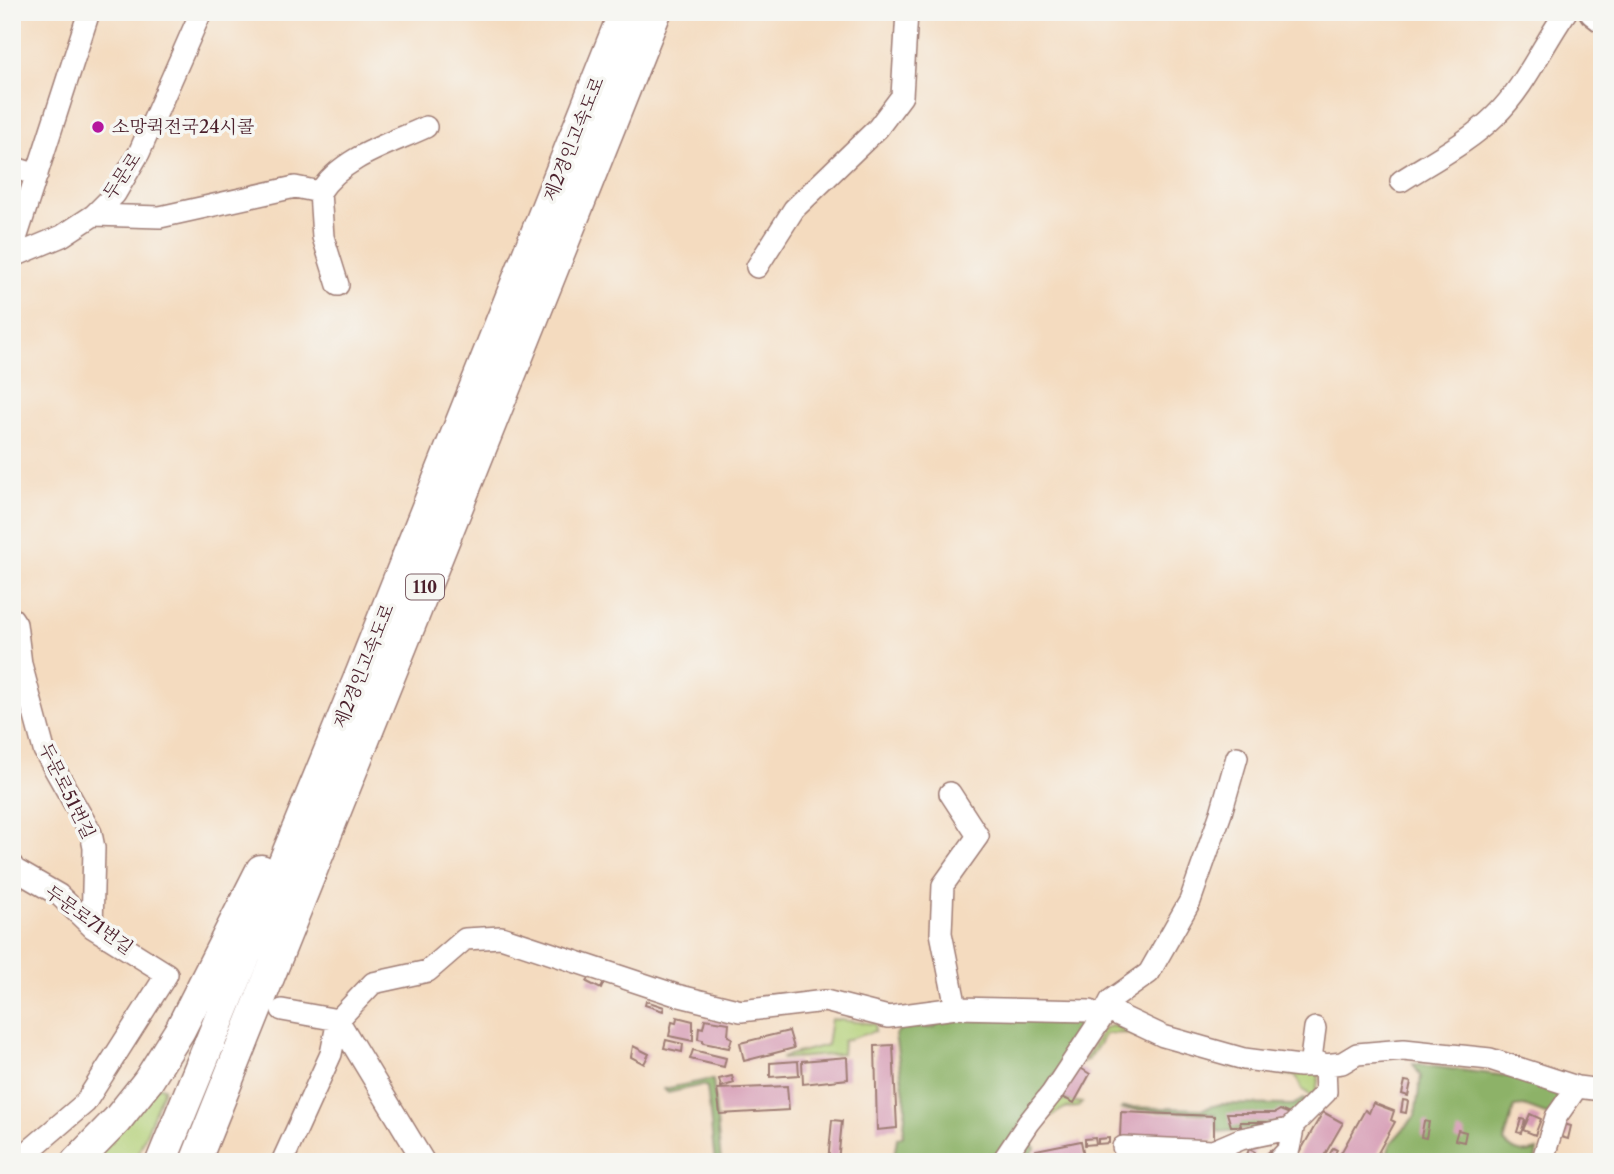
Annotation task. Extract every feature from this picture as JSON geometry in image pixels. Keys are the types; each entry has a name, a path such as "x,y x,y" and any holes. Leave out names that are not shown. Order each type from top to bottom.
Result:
{"highway":[{"name":"제2경인고속도로","path":"161,1162 361,673 624,12"},
{"name":"제2경인고속도로","path":"195,1162 656,12"},
{"path":"76,1162 117,1120 148,1081 180,1030 361,673"}],"main road":[{"path":"1593,12 1602,19"}],"street":[{"path":"12,251 89,12"},
{"name":"두문로","path":"12,257 62,236 94,215 115,194 139,153 201,12"},
{"path":"757,267 794,209 878,128 902,96 907,12"},
{"path":"1401,181 1496,116 1526,78 1566,12"},
{"path":"338,285 323,237 320,192 329,178 347,165 426,127"},
{"path":"12,167 37,175"},
{"path":"94,215 160,217 295,187 320,192"},
{"name":"두문로51번길","path":"12,618 16,624 21,664 44,750 91,833 94,848 92,927"},
{"path":"1002,1162 1052,1093 1111,1000 1149,973 1191,901 1222,813 1237,757"},
{"path":"950,793 978,836 943,885 941,933 956,1008"},
{"name":"두문로71번길","path":"12,865 14,869 59,895 92,927 165,973 191,982"},
{"path":"282,1162 331,1054 338,1020 373,983 428,971 465,939 501,937 676,995 741,1011 825,1001 888,1017 956,1008 1090,1011 1163,1036 1244,1059 1300,1066 1325,1065 1342,1063 1357,1054 1404,1050 1490,1059 1577,1087 1602,1090"},
{"path":"16,1162 85,1103 165,973"},
{"path":"282,1010 338,1020 424,1162"},
{"path":"1315,1028 1311,1059 1325,1065"},
{"path":"1124,1147 1213,1151 1241,1139 1289,1129 1326,1092 1325,1065"},
{"path":"1542,1162 1556,1117 1577,1087"},
{"path":"1277,1162 1289,1149 1294,1124"}],"green space":[{"path":"1085,1017 1088,1028 996,1162 893,1162 897,1138 903,1135 906,1106 895,1035 907,1022 920,1021 927,1028 935,1027 939,1021 949,1019"},
{"path":"831,1019 875,1024 875,1031 843,1041 842,1054 781,1059 827,1045"},
{"path":"1112,1026 1320,1073 1314,1098 1302,1089 1296,1076 1229,1066 1125,1033 1106,1034 1089,1059 1083,1062 1104,1028"},
{"path":"1413,1064 1514,1077 1557,1092 1558,1101 1548,1115 1524,1106 1514,1107 1504,1142 1519,1152 1537,1150 1535,1162 1384,1162 1391,1143 1415,1116 1421,1077"},
{"path":"713,1080 721,1162 715,1162 707,1087 702,1085 668,1093 664,1089"},
{"path":"157,1086 164,1088 135,1162 87,1162"},
{"path":"1058,1099 1082,1103 1078,1107 1065,1108 1046,1119 1040,1117"},
{"path":"1304,1099 1308,1105 1286,1126 1218,1132 1215,1114 1121,1109 1202,1109 1221,1104 1293,1105"},
{"path":"1028,1140 1035,1148 1031,1153 1034,1162 1005,1162"}],"building":[{"path":"590,976 604,982 601,989 587,982"},
{"path":"646,1001 664,1007 663,1011 645,1005"},
{"path":"677,1017 693,1021 693,1041 669,1036 672,1022 676,1023"},
{"path":"705,1019 729,1023 728,1036 732,1038 729,1048 703,1043 703,1040 698,1039 699,1027 703,1028"},
{"path":"789,1031 794,1048 744,1061 740,1043"},
{"path":"666,1040 683,1044 682,1052 664,1048"},
{"path":"893,1045 897,1128 877,1130 875,1046"},
{"path":"633,1046 649,1054 644,1064 631,1057"},
{"path":"693,1050 726,1058 724,1067 690,1059"},
{"path":"847,1057 848,1079 803,1084 802,1061"},
{"path":"798,1061 799,1075 770,1077 770,1063"},
{"path":"1079,1067 1090,1074 1074,1103 1062,1097"},
{"path":"732,1076 734,1083 721,1087 719,1079"},
{"path":"1405,1081 1411,1082 1408,1096 1402,1094"},
{"path":"787,1086 789,1110 720,1114 717,1089"},
{"path":"1403,1100 1408,1101 1406,1113 1401,1112"},
{"path":"1373,1103 1394,1111 1391,1120 1395,1122 1373,1162 1337,1160 1365,1110 1369,1113"},
{"path":"1280,1110 1290,1114 1282,1122 1240,1122 1241,1126 1231,1126 1227,1113 1275,1113"},
{"path":"1121,1112 1214,1116 1214,1141 1120,1137"},
{"path":"1323,1112 1343,1123 1324,1156 1334,1162 1294,1162"},
{"path":"1530,1114 1541,1119 1535,1135 1523,1130"},
{"path":"1521,1119 1525,1120 1521,1133 1517,1132"},
{"path":"832,1120 842,1121 838,1162 828,1162"},
{"path":"1424,1121 1429,1122 1426,1138 1421,1137"},
{"path":"1564,1124 1571,1126 1568,1139 1561,1137"},
{"path":"1458,1130 1466,1132 1464,1142 1455,1140"},
{"path":"1095,1138 1096,1144 1085,1145 1085,1139"},
{"path":"1109,1138 1109,1143 1098,1144 1098,1139"},
{"path":"1081,1141 1085,1161 1038,1162 1036,1150"},
{"path":"1333,1148 1337,1150 1332,1159 1328,1157"},
{"path":"1249,1149 1255,1152 1251,1160 1246,1158"},
{"path":"1271,1150 1275,1155 1268,1162 1257,1162"},
{"path":"1221,1153 1239,1162 1217,1162"}],"place":[{"name":"소망퀵전국24시콜","path":"98,127"}]}
